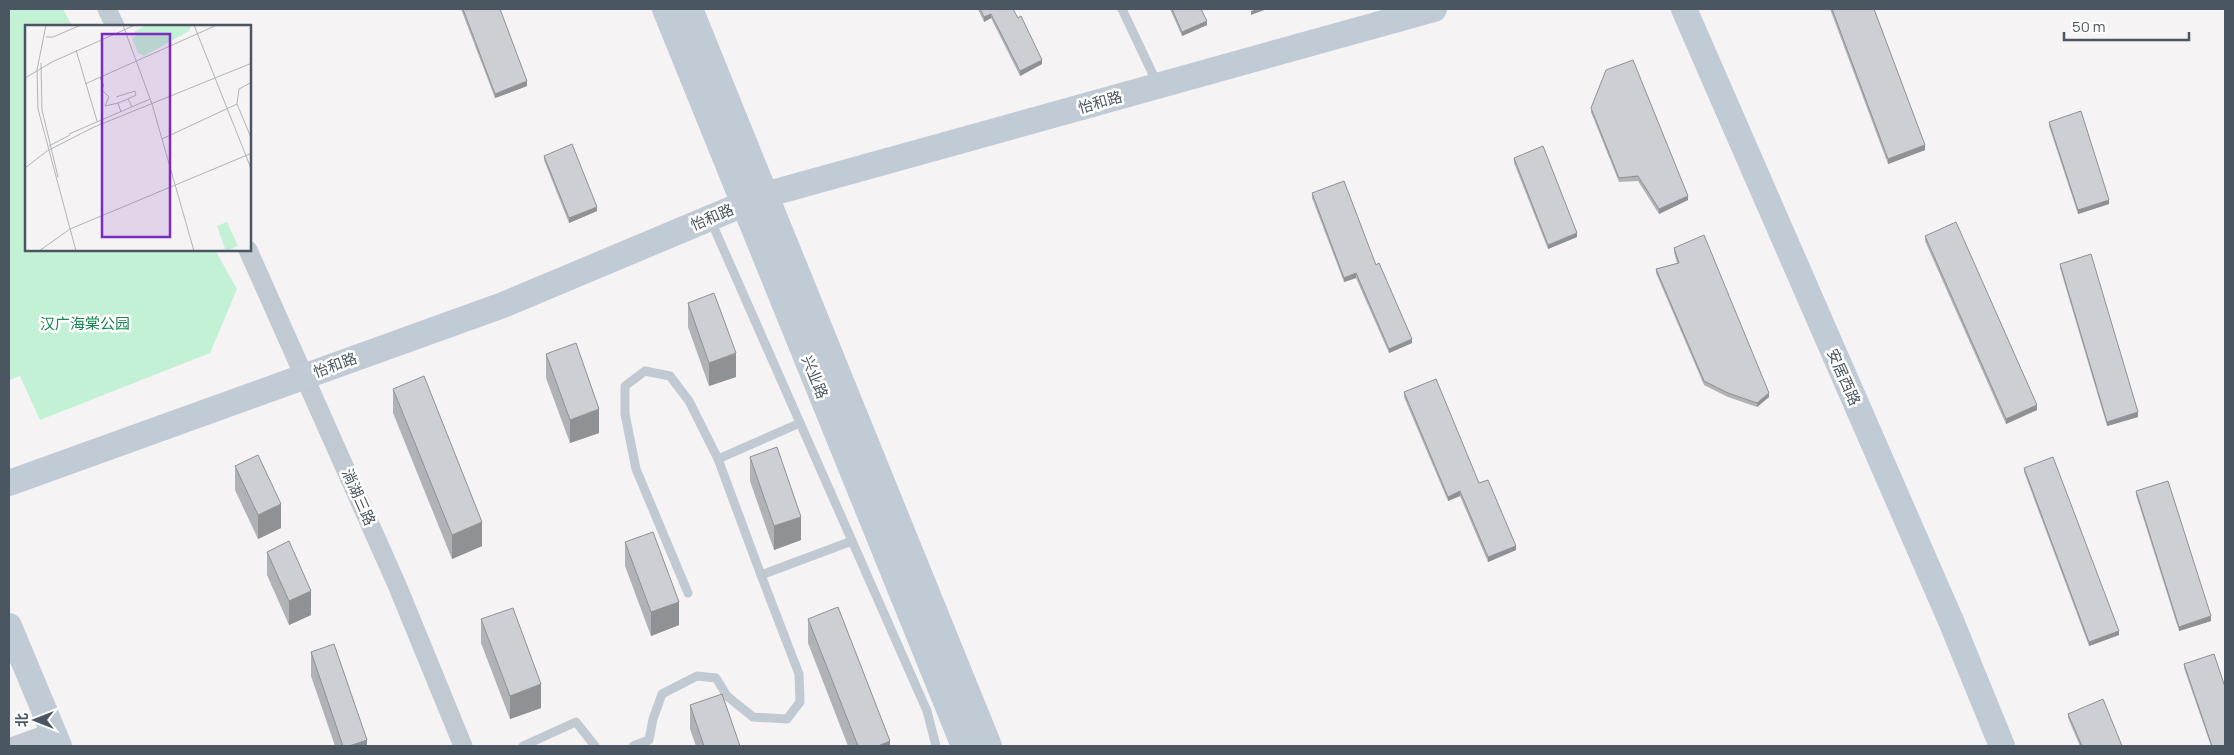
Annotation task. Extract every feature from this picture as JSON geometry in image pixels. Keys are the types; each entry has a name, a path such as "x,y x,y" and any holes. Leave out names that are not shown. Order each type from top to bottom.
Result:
{"street":[{"path":"107,9 115,25"},
{"name":"兴业路","path":"665,9 755,199 989,746"},
{"name":"兴业路","path":"690,9 755,199 964,746"},
{"name":"怡和路","path":"9,483 503,305 755,199 1434,9"},
{"name":"安居西路","path":"1684,9 1951,621 2002,746"},
{"name":"淌湖三路","path":"248,251 398,585 464,746"},
{"path":"9,626 56,739 14,746"}],"lane":[{"path":"1122,9 1159,85"},
{"path":"710,218 926,711 936,746"},
{"path":"633,746 649,740 653,719 662,694 698,676 716,678 727,696 753,717 787,719 800,702 799,674 718,459 689,401 670,376 645,371 625,386 625,414 636,468 688,593"},
{"path":"718,459 800,423"},
{"path":"761,576 852,541"},
{"path":"523,746 576,722 595,746"}],"green space":[{"name":"汉广海棠公园","path":"9,9 63,9 71,25 25,25 25,251 216,251 237,289 210,353 40,420 20,376 9,380"}],"building":[{"path":"463,9 500,9 527,81 495,94"},
{"path":"980,9 1013,9 1018,18 1021,16 1042,60 1020,71 991,14 984,17"},
{"path":"1172,9 1201,9 1207,21 1182,32"},
{"path":"1832,9 1874,9 1925,145 1888,159"},
{"path":"1633,60 1688,196 1659,209 1638,176 1619,178 1591,108 1606,70"},
{"path":"2081,111 2109,200 2078,210 2049,122"},
{"path":"572,144 597,207 569,218 544,156"},
{"path":"1543,146 1577,233 1548,245 1514,158"},
{"path":"1344,181 1376,265 1379,263 1412,339 1389,349 1356,273 1344,278 1312,193"},
{"path":"1956,222 2037,405 2006,419 1925,236"},
{"path":"1704,235 1769,393 1757,403 1728,393 1704,381 1656,269 1679,263 1674,248"},
{"path":"2091,254 2138,412 2107,422 2060,264"},
{"path":"714,293 736,353 709,363 688,303"},
{"path":"576,343 599,409 570,420 546,354"},
{"path":"424,376 482,522 452,535 393,389"},
{"path":"1436,379 1479,483 1488,480 1516,546 1488,557 1460,491 1448,497 1404,392"},
{"path":"777,447 801,517 774,526 750,457"},
{"path":"258,455 281,504 258,515 235,466"},
{"path":"2053,457 2119,631 2089,642 2024,468"},
{"path":"2168,481 2211,616 2179,627 2136,491"},
{"path":"653,532 679,602 651,612 625,542"},
{"path":"289,541 311,591 289,601 267,552"},
{"path":"838,607 890,741 878,746 858,746 808,619"},
{"path":"513,608 541,684 510,696 481,619"},
{"path":"334,644 367,740 349,746 343,746 311,652"},
{"path":"2214,654 2225,687 2225,746 2212,746 2184,664"},
{"path":"722,694 740,746 704,746 690,705"},
{"path":"2103,699 2122,746 2082,746 2068,714"}]}
